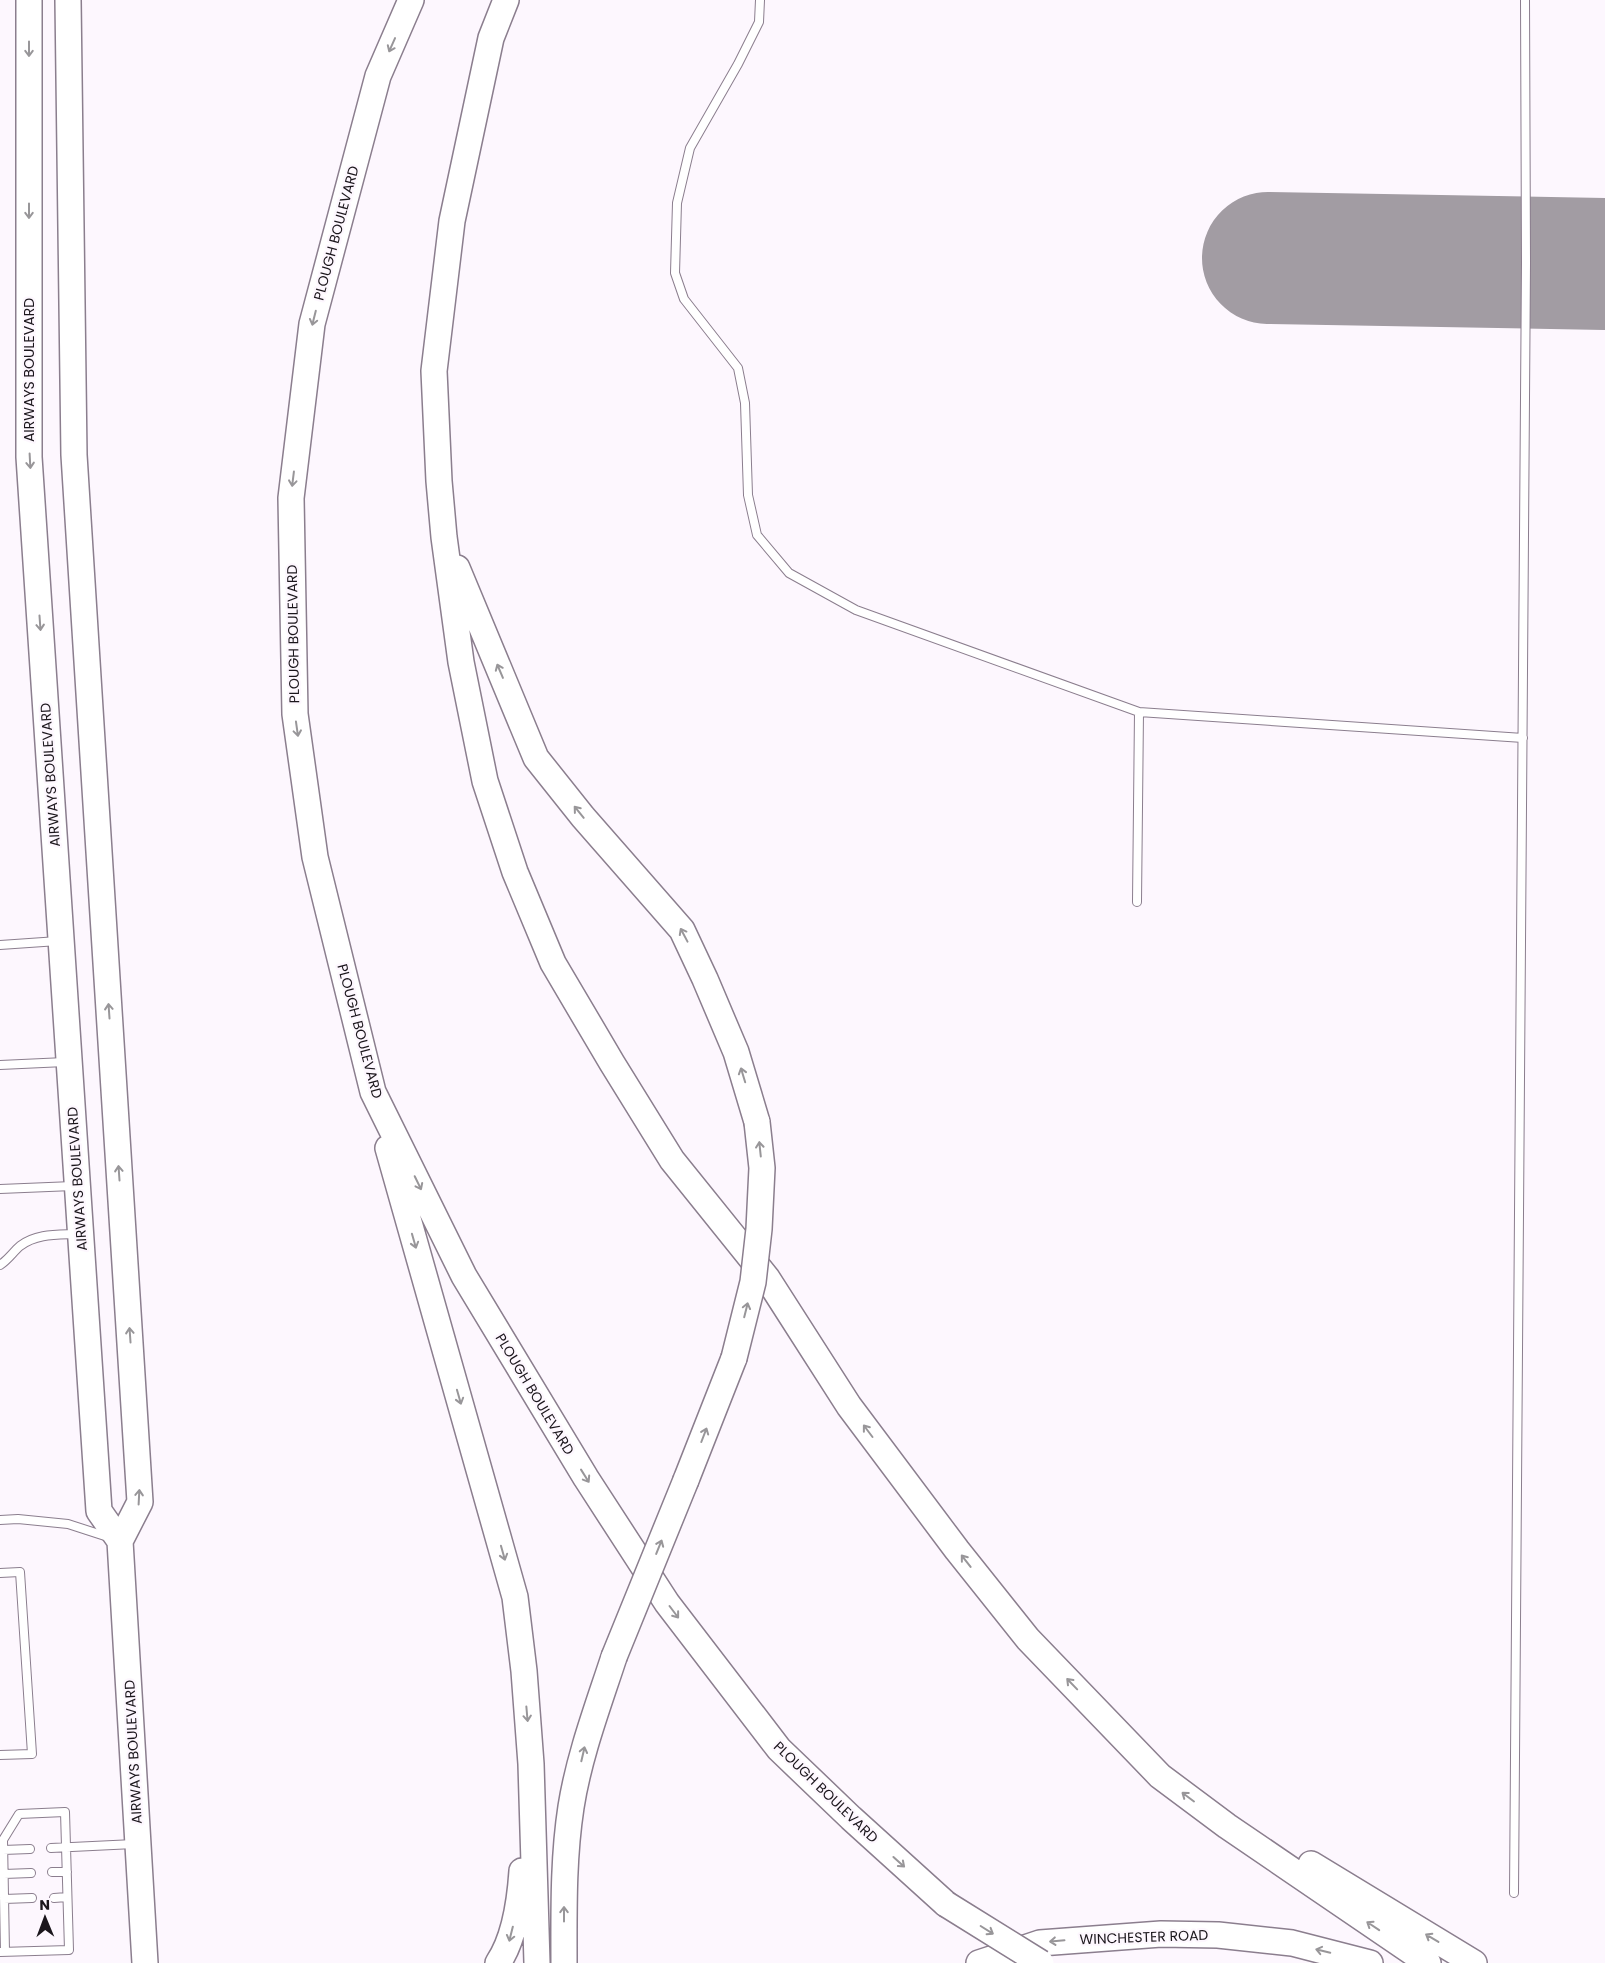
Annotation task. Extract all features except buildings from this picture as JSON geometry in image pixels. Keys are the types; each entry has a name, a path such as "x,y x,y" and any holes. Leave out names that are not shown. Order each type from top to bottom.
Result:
{"main road":[{"name":"AIRWAYS BOULEVARD","path":"29,0 29,457 99,1511 120,1541 145,1963"},
{"path":"68,0 74,455 140,1502 120,1541"},
{"name":"PLOUGH BOULEVARD","path":"411,0 378,76 312,324 291,498 294,714 315,857 374,1092 464,1276 586,1478 667,1603 779,1749 851,1818 946,1904 1040,1963"},
{"path":"506,0 491,38 452,221 434,371 439,481 444,536 461,662 488,790 515,872 553,963 672,1160 767,1278 849,1406 1028,1639 1160,1776 1227,1826 1428,1963"},
{"path":"444,536 536,758 583,817 682,930 736,1052 757,1122 762,1168 759,1229 753,1282 734,1358 614,1657 587,1739 571,1806 564,1888 564,1963"},
{"path":"374,1092 515,1597 524,1671 531,1764 537,1963"},
{"path":"498,1963 506,1950 520,1894 531,1764"},
{"path":"1227,1826 1310,1863 1474,1963"},
{"name":"WINCHESTER ROAD","path":"979,1963 1040,1942 1161,1934 1218,1934 1292,1943 1370,1963"}],"lane":[{"path":"760,0 759,22 738,64 690,148 677,203 675,273 684,299 738,368 745,403 748,495 757,535 789,573 856,610 1139,712 1522,738"},
{"path":"1514,1893 1526,272 1525,0"},
{"path":"1137,902 1139,712"},
{"path":"0,945 62,941"},
{"path":"0,1065 70,1062"},
{"path":"0,1189 78,1186"},
{"path":"0,1265 21,1245 31,1239 47,1235 81,1234"},
{"path":"0,1520 18,1519 68,1524 120,1541"},
{"path":"0,1573 20,1572 32,1754 0,1756"},
{"path":"65,1812 66,1847 69,1950 3,1952 3,1840 19,1814 65,1812"},
{"path":"51,1848 138,1844"},
{"path":"3,1850 30,1849"},
{"path":"52,1872 66,1872"},
{"path":"4,1874 32,1874"},
{"path":"54,1898 68,1897"},
{"path":"4,1899 32,1898"}],"runway":[{"path":"1268,258 1605,264"}]}
